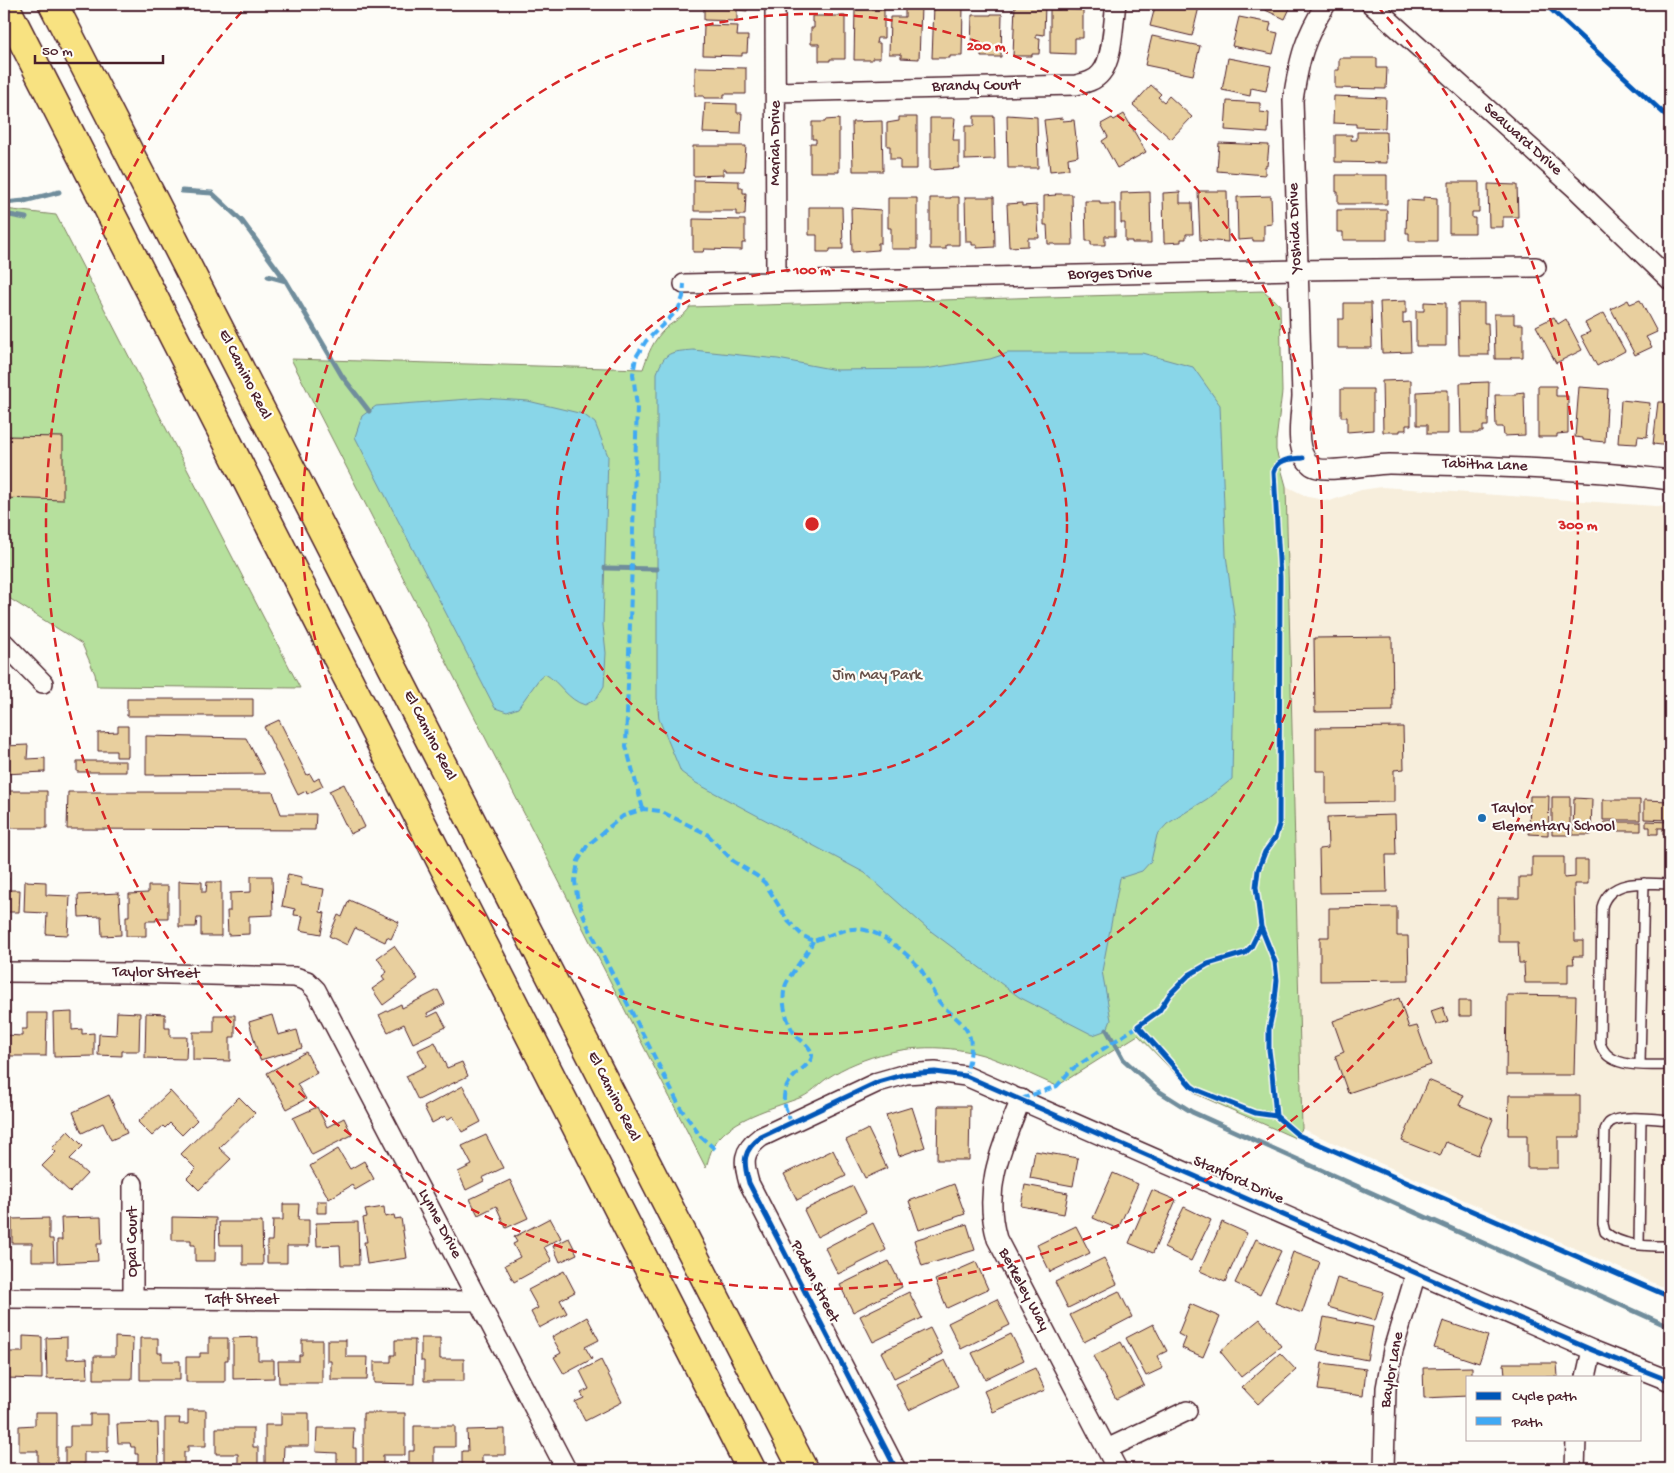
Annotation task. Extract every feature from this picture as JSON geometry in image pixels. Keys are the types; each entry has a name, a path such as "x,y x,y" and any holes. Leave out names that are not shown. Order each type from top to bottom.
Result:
{"highway":[{"path":"4,4 751,1469"},
{"name":"El Camino Real","path":"53,4 803,1469"}],"street":[{"name":"Mariah Drive","path":"775,4 776,282"},
{"name":"Brandy Court","path":"776,92 1076,85 1092,81 1102,73 1108,61 1116,4"},
{"name":"Yoshida Drive","path":"1304,458 1300,444 1302,396 1293,100 1299,62 1312,26 1326,4"},
{"name":"Seaward Drive","path":"1371,4 1575,188 1670,280"},
{"name":"Borges Drive","path":"684,284 1297,270 1536,267"},
{"name":"Tabitha Lane","path":"1304,458 1312,467 1329,470 1374,464 1509,466 1633,475 1670,480"},
{"path":"4,643 43,683"},
{"name":"Taylor Street","path":"4,972 295,977 307,981"},
{"name":"Lynne Drive","path":"307,981 316,990 566,1469"},
{"name":"Stanford Drive","path":"790,1123 878,1082 906,1074 935,1072 966,1076 1592,1350 1670,1382"},
{"name":"Berkeley Way","path":"1022,1100 995,1168 991,1197 992,1221 997,1239 1116,1469"},
{"name":"Paden Street","path":"790,1123 761,1137 752,1144 745,1156 745,1169 749,1183 896,1469"},
{"name":"Opal Court","path":"133,1184 133,1299"},
{"name":"Baylor Lane","path":"1384,1469 1386,1388 1393,1350 1416,1273"},
{"name":"Taft Street","path":"4,1298 480,1301"},
{"path":"1586,1376 1592,1350"},
{"path":"1106,1448 1187,1411"},
{"path":"1576,1440 1576,1469"}],"lane":[{"path":"1640,1064 1644,883"},
{"path":"1670,884 1628,884 1614,888 1604,897 1602,907 1600,1042 1604,1054 1614,1060 1624,1063 1670,1065"},
{"path":"1670,1120 1619,1119 1610,1123 1605,1130 1603,1224 1604,1232 1618,1240 1649,1246 1670,1246"},
{"path":"1639,1244 1641,1119"}],"shaded area":[{"name":"Taylor Elementary School","path":"1286,486 1308,497 1330,501 1361,490 1382,487 1670,507 1670,1290 1302,1129"}],"green space":[{"path":"4,209 56,215 300,688 97,686 95,674 82,644 4,595"},
{"name":"Jim May Park","path":"1264,291 1280,305 1282,392 1276,450 1286,486 1302,1129 1295,1138 1196,1094 1138,1035 1057,1086 983,1055 951,1049 919,1048 887,1053 856,1063 829,1077 802,1097 737,1123 717,1140 711,1151 706,1168 291,359 643,369 654,342 666,328 685,314 690,307"}],"water":[{"path":"693,350 778,359 836,370 925,369 990,359 1008,353 1142,353 1193,367 1220,405 1226,555 1235,622 1232,779 1207,799 1167,824 1157,835 1151,861 1142,871 1120,878 1102,971 1111,1020 1107,1030 1093,1035 1019,997 928,929 865,873 696,783 681,772 659,719 657,698 657,373 663,360 670,354"},
{"path":"482,398 528,401 583,414 595,423 608,456 603,625 606,653 604,686 596,699 585,705 573,699 545,674 539,679 518,708 507,712 495,708 355,437 362,416 376,406"}],"building":[{"path":"704,4 747,4 747,11 737,10 737,21 704,20"},
{"path":"1015,4 1045,5 1044,35 1036,34 1036,38 1040,38 1039,54 1013,56"},
{"path":"1164,4 1185,4 1199,7 1192,36 1150,26 1155,7 1163,9"},
{"path":"1252,4 1292,4 1285,19"},
{"path":"934,6 963,7 962,56 932,58"},
{"path":"905,7 921,7 919,59 901,58 901,54 889,54 890,17 905,17"},
{"path":"855,9 884,9 884,38 877,38 876,43 880,43 880,58 854,60"},
{"path":"1050,9 1083,10 1083,38 1075,38 1075,54 1050,53"},
{"path":"1002,14 1001,57 981,57 981,49 971,49 972,15"},
{"path":"812,16 845,16 845,59 819,61 819,44 811,44 811,28 814,28"},
{"path":"1239,17 1271,23 1269,31 1278,33 1273,54 1232,46"},
{"path":"704,25 738,26 737,36 748,36 747,53 742,53 742,56 703,55"},
{"path":"1152,36 1200,46 1193,75 1145,65"},
{"path":"1228,58 1271,66 1266,91 1251,88 1250,96 1222,90"},
{"path":"1339,58 1377,58 1377,68 1387,68 1386,89 1335,88 1335,70 1339,70"},
{"path":"695,67 746,68 746,94 724,94 724,98 695,96"},
{"path":"1151,85 1161,94 1158,97 1164,102 1169,96 1192,117 1171,139 1133,105"},
{"path":"1334,96 1386,98 1385,128 1356,127 1356,124 1333,123"},
{"path":"1227,101 1260,103 1260,112 1269,113 1268,133 1225,130"},
{"path":"705,103 737,104 737,113 742,113 741,134 703,133"},
{"path":"1124,114 1146,152 1117,168 1102,141 1108,137 1101,124 1112,118 1114,120"},
{"path":"1007,115 1037,117 1038,168 1008,168"},
{"path":"974,116 994,116 995,159 965,160 965,126 974,126"},
{"path":"899,117 917,117 917,169 900,169 900,159 890,159 890,146 887,146 887,123 899,121"},
{"path":"930,118 955,118 953,140 959,140 959,168 930,170"},
{"path":"1062,118 1063,121 1074,120 1078,156 1068,158 1069,169 1050,171 1044,120"},
{"path":"839,119 839,172 810,172 810,143 816,143 816,139 812,139 812,122"},
{"path":"882,121 883,171 853,171 852,122"},
{"path":"1357,132 1386,132 1387,163 1335,162 1335,135 1352,135 1351,140 1357,140"},
{"path":"1219,143 1269,145 1265,175 1217,171"},
{"path":"693,146 746,146 744,171 726,171 726,169 723,169 723,175 693,176"},
{"path":"1336,175 1387,175 1387,204 1338,204"},
{"path":"694,180 739,181 739,188 743,188 743,193 746,193 745,215 736,215 736,211 694,211"},
{"path":"1449,182 1479,182 1479,212 1472,212 1472,218 1475,218 1475,233 1449,233"},
{"path":"1488,184 1517,185 1518,217 1503,217 1503,227 1489,227"},
{"path":"1198,191 1227,191 1228,242 1200,240"},
{"path":"1150,192 1151,243 1125,241 1125,223 1121,223 1121,193"},
{"path":"1180,192 1180,203 1192,203 1193,234 1186,234 1186,239 1181,239 1181,242 1164,243 1163,193"},
{"path":"1072,194 1073,245 1048,244 1047,225 1044,225 1044,196"},
{"path":"1271,196 1272,224 1264,225 1264,241 1253,241 1253,239 1238,240 1237,197"},
{"path":"959,197 959,245 946,245 946,249 930,249 930,198"},
{"path":"965,197 994,197 995,247 977,248 977,245 972,245 972,242 966,242"},
{"path":"1423,197 1437,198 1437,241 1409,241 1409,233 1406,233 1407,200 1423,201"},
{"path":"888,198 917,198 917,249 891,249 891,228 888,228"},
{"path":"1085,201 1115,204 1115,236 1105,236 1105,245 1091,245 1091,241 1086,241"},
{"path":"1022,203 1022,206 1037,205 1039,238 1028,238 1028,246 1009,247 1007,204"},
{"path":"809,207 842,207 843,249 817,252 817,235 809,235"},
{"path":"851,208 881,210 881,243 878,243 878,250 852,252"},
{"path":"1337,210 1387,210 1387,240 1343,240 1343,232 1337,232"},
{"path":"693,219 745,220 745,243 742,243 742,250 704,249 703,252 693,252"},
{"path":"1628,300 1630,304 1640,300 1657,332 1646,337 1652,347 1635,355 1611,309"},
{"path":"1406,301 1406,313 1403,313 1403,323 1410,322 1411,352 1382,353 1380,302"},
{"path":"1424,302 1446,303 1446,346 1416,346 1416,311 1424,311"},
{"path":"1344,303 1371,303 1372,348 1338,348 1338,319 1344,319"},
{"path":"1458,303 1484,303 1484,323 1488,323 1489,355 1459,355"},
{"path":"1604,313 1625,351 1597,366 1581,336 1590,332 1585,323"},
{"path":"1494,314 1514,314 1514,324 1523,324 1523,357 1495,359"},
{"path":"1554,317 1558,324 1566,319 1582,350 1556,363 1536,326"},
{"path":"1411,380 1411,425 1406,425 1406,430 1400,430 1400,432 1383,432 1382,381"},
{"path":"1489,382 1488,426 1483,426 1483,432 1461,433 1460,383"},
{"path":"1538,386 1556,386 1556,396 1568,396 1568,433 1557,434 1557,437 1538,437"},
{"path":"1579,387 1608,389 1605,442 1583,440 1583,438 1575,437"},
{"path":"1341,389 1373,389 1373,430 1347,432 1347,417 1341,417"},
{"path":"1448,390 1448,434 1427,434 1427,425 1417,425 1417,392"},
{"path":"1524,392 1525,435 1504,436 1503,427 1496,427 1495,395 1516,395 1516,393"},
{"path":"1621,400 1650,403 1647,437 1638,436 1637,444 1618,443"},
{"path":"1658,402 1670,402 1670,446 1653,444"},
{"path":"4,436 63,437 63,500 4,498"},
{"path":"1392,637 1393,711 1315,712 1314,638"},
{"path":"127,699 253,699 253,716 127,716"},
{"path":"279,720 307,775 310,774 314,781 319,778 323,786 307,794 306,791 298,795 264,727"},
{"path":"118,726 128,726 128,757 116,757 116,751 98,751 98,733 118,732"},
{"path":"1403,727 1404,769 1394,770 1394,802 1326,803 1326,771 1316,771 1316,728"},
{"path":"146,736 246,738 265,774 146,775"},
{"path":"28,745 27,759 45,758 45,772 4,774 4,746"},
{"path":"77,761 126,761 126,772 77,772"},
{"path":"344,784 365,827 350,834 329,791"},
{"path":"4,791 47,791 47,828 4,828"},
{"path":"68,792 273,792 281,814 316,814 315,830 67,829"},
{"path":"1530,796 1549,796 1548,835 1529,834"},
{"path":"1552,797 1570,797 1570,835 1552,835"},
{"path":"1574,798 1592,799 1591,835 1573,835"},
{"path":"1603,800 1640,800 1640,820 1603,820"},
{"path":"1644,800 1670,801 1670,820 1644,819"},
{"path":"1395,815 1396,855 1386,855 1387,892 1320,893 1319,849 1328,848 1327,817"},
{"path":"1646,821 1670,822 1670,834 1663,834 1663,828 1658,828 1658,834 1650,834 1650,827 1646,827"},
{"path":"1604,822 1641,822 1641,831 1604,831"},
{"path":"1532,857 1564,857 1564,878 1575,877 1575,860 1588,860 1588,884 1574,884 1575,941 1583,941 1583,956 1573,956 1574,964 1568,964 1568,983 1525,983 1524,963 1519,963 1518,942 1498,942 1498,898 1519,898 1519,877 1532,877"},
{"path":"288,874 302,877 301,885 324,889 320,912 325,913 321,934 300,930 303,916 294,915 295,909 282,906"},
{"path":"251,876 272,876 273,915 249,916 249,934 228,935 227,911 230,911 230,893 251,892"},
{"path":"4,877 9,878 8,890 20,890 19,912 4,912"},
{"path":"25,881 46,882 46,895 70,896 68,935 46,934 47,913 24,912"},
{"path":"179,881 202,882 202,892 206,892 207,882 221,882 221,936 201,936 201,918 197,918 196,927 179,927"},
{"path":"148,886 168,886 168,918 156,918 156,921 146,921 146,936 126,936 126,916 129,916 129,894 148,893"},
{"path":"119,893 121,935 102,936 101,916 79,917 78,895"},
{"path":"349,900 399,922 391,939 387,937 385,942 355,928 347,945 329,936 338,915 342,917"},
{"path":"1397,907 1397,936 1408,936 1409,980 1320,981 1320,937 1329,937 1329,908"},
{"path":"394,946 418,979 383,1005 372,989 385,980 382,976 387,972 377,958"},
{"path":"438,990 445,1004 427,1013 428,1017 438,1012 446,1027 413,1043 404,1024 388,1032 379,1015 401,1004 402,1008"},
{"path":"1507,995 1576,996 1574,1075 1506,1075"},
{"path":"1399,998 1409,1028 1417,1026 1431,1065 1348,1093 1335,1056 1344,1052 1333,1021"},
{"path":"1459,1001 1471,1001 1471,1016 1459,1016"},
{"path":"1443,1007 1448,1021 1436,1025 1431,1011"},
{"path":"72,1012 72,1030 82,1029 82,1034 94,1033 94,1056 54,1057 53,1013"},
{"path":"117,1012 140,1013 139,1051 122,1051 122,1056 98,1055 99,1034 116,1035"},
{"path":"27,1013 47,1013 46,1056 6,1056 6,1035 22,1036 22,1029 27,1029"},
{"path":"146,1013 165,1014 165,1028 170,1028 170,1037 187,1037 186,1059 145,1058"},
{"path":"214,1015 235,1015 235,1037 230,1037 230,1061 193,1060 193,1032 214,1032"},
{"path":"272,1015 278,1035 297,1030 302,1048 260,1060 249,1022"},
{"path":"435,1042 447,1068 462,1062 468,1076 418,1100 406,1076 426,1066 418,1050"},
{"path":"306,1052 317,1073 297,1084 306,1099 287,1109 267,1073"},
{"path":"4,1079 9,1079 8,1106 4,1106"},
{"path":"1428,1080 1464,1095 1459,1105 1493,1119 1478,1155 1446,1142 1440,1156 1402,1141"},
{"path":"463,1086 481,1122 462,1132 453,1116 447,1120 445,1116 432,1123 424,1107"},
{"path":"170,1091 197,1120 182,1135 170,1123 165,1128 163,1126 152,1136 138,1122"},
{"path":"109,1095 127,1133 111,1140 103,1123 82,1133 73,1112"},
{"path":"1509,1095 1580,1095 1580,1137 1558,1137 1558,1168 1527,1168 1527,1135 1508,1135"},
{"path":"239,1097 255,1113 219,1148 231,1159 199,1190 187,1178 196,1169 181,1154"},
{"path":"938,1106 970,1106 969,1160 937,1160"},
{"path":"317,1107 327,1127 344,1118 352,1135 312,1155 293,1118"},
{"path":"912,1107 925,1147 899,1156 886,1115"},
{"path":"868,1129 887,1168 865,1178 846,1140"},
{"path":"68,1131 83,1146 70,1159 87,1174 70,1192 42,1166 56,1152 52,1148"},
{"path":"486,1135 503,1168 482,1178 484,1181 466,1190 458,1172 472,1165 462,1146"},
{"path":"338,1149 350,1169 364,1161 374,1179 355,1190 352,1185 329,1199 310,1166"},
{"path":"833,1150 846,1176 797,1200 784,1174"},
{"path":"1035,1151 1078,1158 1073,1186 1030,1178"},
{"path":"1113,1173 1138,1184 1118,1229 1093,1218"},
{"path":"510,1180 528,1218 506,1228 496,1206 478,1215 470,1199"},
{"path":"954,1184 965,1214 919,1230 909,1201"},
{"path":"1025,1185 1068,1193 1064,1214 1021,1206"},
{"path":"853,1186 866,1212 817,1237 804,1210"},
{"path":"1152,1190 1176,1200 1153,1253 1129,1243"},
{"path":"317,1201 327,1201 327,1213 317,1213"},
{"path":"283,1204 299,1204 298,1220 309,1220 309,1246 287,1246 287,1263 267,1263 267,1241 272,1241 273,1220 283,1220"},
{"path":"384,1207 385,1217 394,1215 395,1219 401,1218 407,1258 367,1264 364,1242 367,1242 363,1218 367,1217 365,1210"},
{"path":"1184,1207 1211,1220 1191,1261 1164,1248"},
{"path":"101,1217 102,1244 97,1244 98,1261 57,1263 57,1240 62,1240 61,1218"},
{"path":"172,1217 216,1218 215,1261 195,1261 195,1245 191,1245 191,1240 172,1240"},
{"path":"49,1218 49,1239 53,1239 54,1261 32,1261 32,1243 12,1243 12,1219"},
{"path":"550,1218 561,1238 544,1247 552,1261 514,1282 505,1265 520,1257 513,1244 517,1242 514,1237"},
{"path":"219,1222 262,1222 263,1265 243,1265 243,1245 220,1245"},
{"path":"358,1222 359,1265 341,1265 340,1245 317,1246 316,1223"},
{"path":"1222,1222 1247,1233 1225,1282 1200,1271"},
{"path":"873,1223 886,1250 838,1274 825,1248"},
{"path":"967,1224 975,1250 922,1266 914,1240"},
{"path":"1076,1226 1090,1253 1050,1272 1037,1245"},
{"path":"569,1238 577,1254 560,1262 553,1246"},
{"path":"1256,1239 1281,1251 1260,1295 1235,1283"},
{"path":"4,1242 7,1242 8,1260 4,1260"},
{"path":"1293,1252 1320,1262 1302,1313 1275,1303"},
{"path":"1104,1258 1117,1284 1068,1308 1055,1282"},
{"path":"889,1261 902,1287 853,1312 840,1285"},
{"path":"976,1262 988,1289 947,1308 935,1280"},
{"path":"564,1271 575,1292 560,1300 567,1313 539,1328 531,1312 538,1308 528,1290"},
{"path":"1337,1278 1384,1292 1375,1321 1328,1307"},
{"path":"1119,1291 1132,1317 1084,1342 1070,1315"},
{"path":"909,1292 922,1318 873,1342 860,1316"},
{"path":"997,1299 1010,1325 961,1349 948,1323"},
{"path":"1190,1304 1220,1317 1203,1357 1182,1348 1186,1338 1178,1334"},
{"path":"587,1317 599,1340 585,1347 592,1359 564,1374 554,1357 561,1353 552,1337"},
{"path":"1324,1317 1373,1327 1367,1360 1317,1350"},
{"path":"1260,1319 1281,1346 1241,1377 1220,1351"},
{"path":"1443,1321 1488,1336 1479,1363 1434,1348"},
{"path":"1153,1324 1167,1351 1157,1356 1163,1368 1146,1376 1126,1338"},
{"path":"930,1328 943,1354 894,1378 881,1352"},
{"path":"1011,1334 1024,1360 985,1379 972,1353"},
{"path":"23,1336 42,1337 42,1379 4,1378 4,1352 23,1352"},
{"path":"67,1337 67,1359 87,1358 88,1378 47,1379 46,1338"},
{"path":"115,1337 133,1338 132,1379 94,1379 94,1356 115,1356"},
{"path":"258,1337 258,1360 274,1360 274,1378 233,1379 233,1338"},
{"path":"140,1338 158,1338 158,1353 162,1353 162,1361 180,1361 180,1380 140,1380"},
{"path":"209,1338 228,1338 225,1382 186,1382 186,1357 200,1357 200,1353 209,1353"},
{"path":"421,1338 440,1338 440,1359 464,1359 464,1381 424,1381 424,1361 421,1361"},
{"path":"302,1340 322,1340 322,1383 279,1383 278,1361 299,1361 299,1355 302,1355"},
{"path":"327,1340 346,1340 346,1357 368,1357 367,1380 331,1380 331,1361 327,1361"},
{"path":"395,1340 415,1340 414,1384 374,1383 374,1362 391,1362 391,1355 395,1355"},
{"path":"1121,1342 1144,1385 1116,1399 1093,1356"},
{"path":"1280,1353 1296,1370 1258,1404 1242,1387"},
{"path":"601,1360 622,1402 585,1421 575,1402 584,1398 581,1393 589,1389 580,1371"},
{"path":"945,1360 958,1386 909,1410 896,1384"},
{"path":"1322,1363 1366,1369 1363,1396 1318,1390"},
{"path":"1504,1363 1557,1363 1558,1376 1505,1376"},
{"path":"1472,1367 1472,1376 1466,1376 1466,1396 1424,1398 1423,1368"},
{"path":"1035,1368 1045,1390 993,1412 984,1391"},
{"path":"188,1410 206,1410 206,1446 188,1446 188,1452 184,1452 184,1467 165,1467 165,1418 180,1418 179,1424 188,1424"},
{"path":"35,1412 57,1412 57,1465 38,1466 38,1451 19,1451 19,1426 35,1425"},
{"path":"281,1413 309,1413 309,1446 284,1446 283,1469 265,1469 265,1425 281,1425"},
{"path":"363,1413 405,1413 405,1455 383,1455 383,1469 363,1469"},
{"path":"90,1414 108,1414 108,1452 84,1452 84,1467 65,1467 65,1447 70,1447 70,1426 90,1426"},
{"path":"158,1423 159,1468 138,1468 138,1454 135,1454 135,1447 131,1447 130,1443 118,1443 117,1424"},
{"path":"4,1425 7,1425 7,1444 4,1444"},
{"path":"414,1426 455,1426 455,1447 434,1447 434,1469 409,1469 409,1451 414,1451"},
{"path":"216,1428 253,1428 253,1447 258,1447 258,1469 238,1469 238,1454 216,1454"},
{"path":"317,1428 354,1428 353,1448 356,1448 356,1469 337,1469 337,1453 316,1452"},
{"path":"505,1429 505,1455 482,1455 482,1469 462,1469 462,1451 468,1451 467,1430"}],"waterway":[{"path":"182,191 212,193 242,221 286,281 342,376 369,411"},
{"path":"4,203 24,201 59,192"},
{"path":"4,214 26,218"},
{"path":"268,276 286,281"},
{"path":"605,568 657,569"},
{"path":"1107,1030 1123,1059 1157,1090 1192,1112 1670,1327"}],"marked path":[{"path":"643,809 626,746 637,406 633,374 636,357 646,341 678,310 683,297 684,284"},
{"path":"715,1149 701,1137 681,1109 586,922 577,896 575,881 578,861 587,846 623,816 643,809 660,811 707,834 733,861 765,883 788,921 802,935 813,941 842,931 860,929 877,934 903,951 922,971 941,1004 962,1024 968,1033 971,1047 966,1076"},
{"path":"791,1123 784,1101 785,1092 792,1079 811,1060 812,1056 810,1049 796,1036 789,1022 784,1003 784,990 813,941"},
{"path":"1021,1099 1057,1086 1071,1070 1138,1026"}],"cycle path":[{"path":"1545,4 1670,119"},
{"path":"1303,458 1282,462 1276,467 1274,472 1280,577 1279,825 1275,838 1265,852 1258,870 1256,887 1261,927 1251,947 1245,953 1208,964 1189,975 1170,994 1159,1011 1138,1026 1191,1086 1197,1090 1255,1113 1276,1116 1298,1135 1670,1297"},
{"path":"1261,927 1275,962 1277,980 1269,1029 1269,1050 1276,1116"},
{"path":"896,1469 749,1183 745,1163 750,1147 761,1137 878,1082 906,1074 935,1072 966,1076 1592,1350 1670,1381"}],"place":[{"name":"Taylor Elementary School","path":"1482,818"}]}
